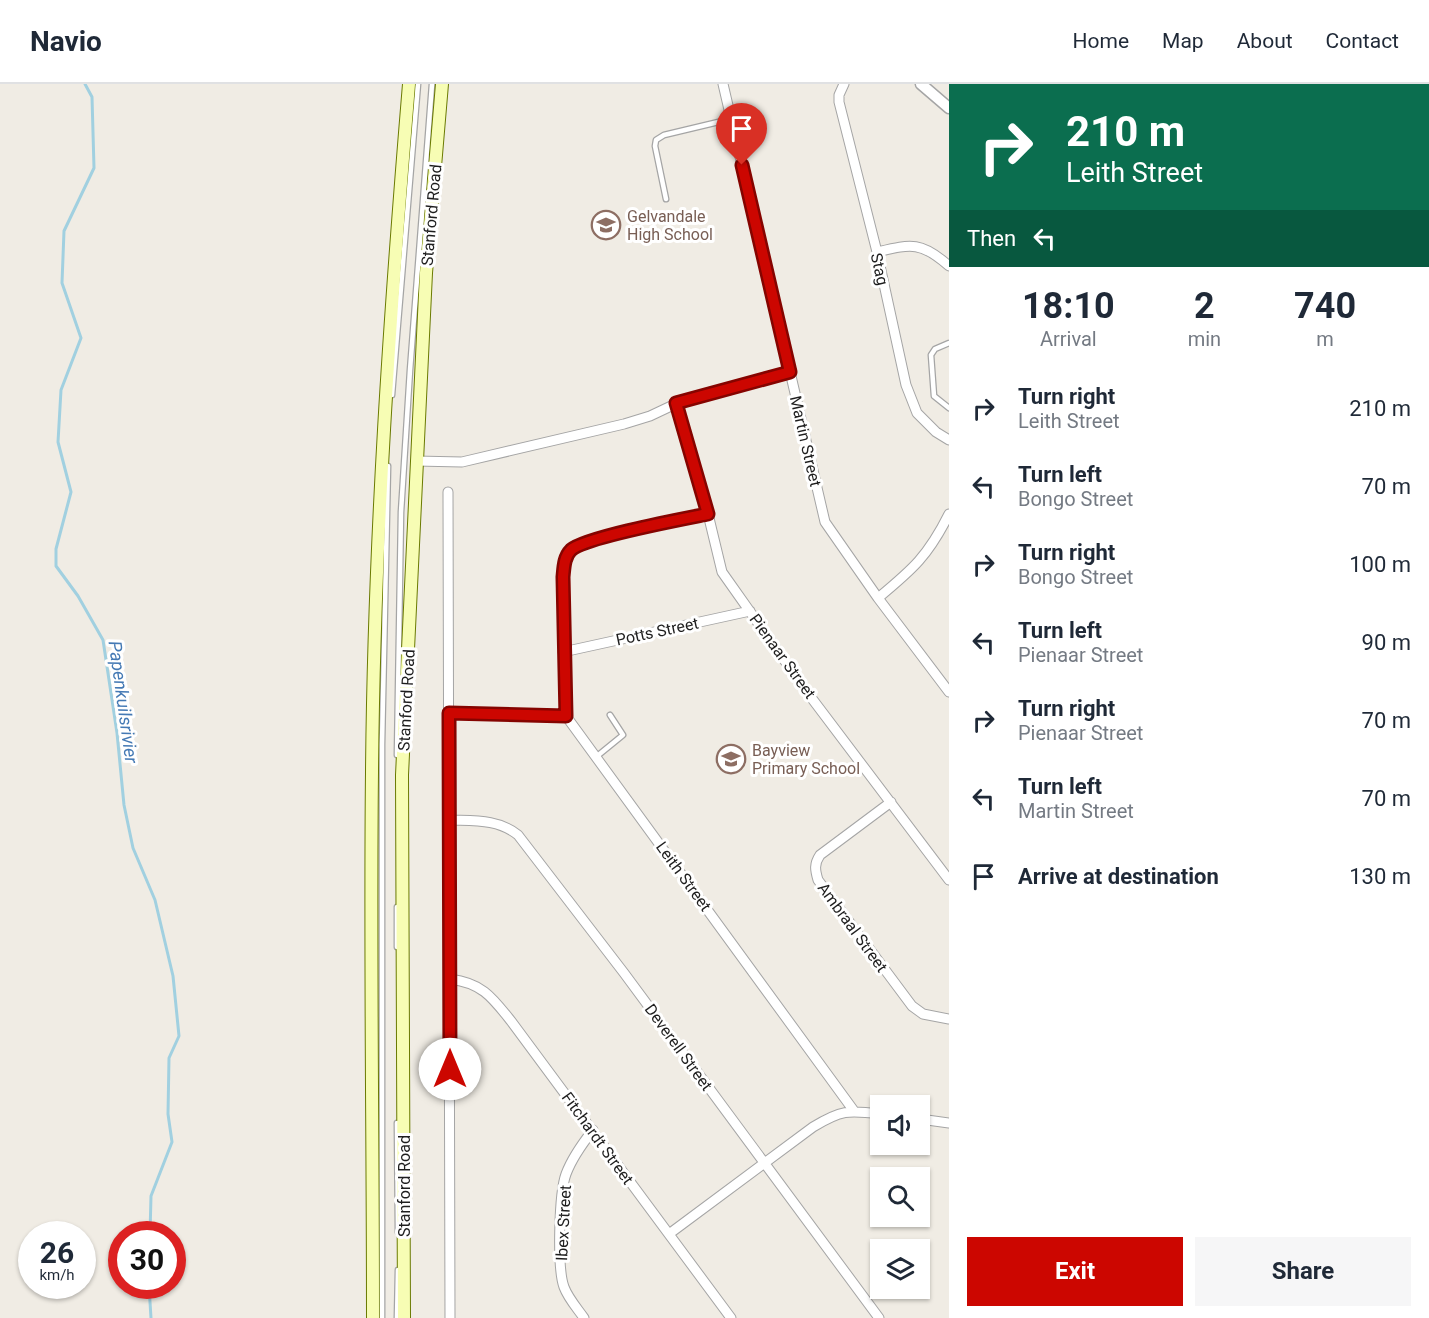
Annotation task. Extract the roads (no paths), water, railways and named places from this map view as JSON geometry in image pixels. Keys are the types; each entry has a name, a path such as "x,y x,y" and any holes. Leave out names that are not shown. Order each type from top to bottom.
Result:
{"main road":[{"name":"Stanford Road","path":"373,1318 372,759 382,444 409,84"},
{"name":"Stanford Road","path":"404,1318 402,775 426,273 442,84"}],"street":[{"name":"Martin Street","path":"723,84 825,522 878,598 949,692"},
{"name":"Stag","path":"844,84 839,102 877,252 906,385 911,401 925,423 949,440"},
{"path":"921,84 949,108"},
{"path":"877,252 916,246 936,254 949,266"},
{"path":"416,461 454,463 624,424 650,416 676,403 790,372"},
{"name":"Pienaar Street","path":"676,403 722,572 804,688 949,880"},
{"path":"448,492 450,1318"},
{"path":"449,713 566,716 563,652 564,563 572,549 603,538 708,514"},
{"path":"878,598 927,554 949,514"},
{"name":"Potts Street","path":"563,652 750,611"},
{"name":"Leith Street","path":"566,716 854,1110"},
{"name":"Ambraal Street","path":"891,802 820,855 815,871 818,880 912,1006 923,1014 949,1019"},
{"name":"Deverell Street","path":"450,820 478,820 497,824 518,835 624,973 879,1318"},
{"name":"Fitchardt Street","path":"450,979 470,983 488,994 512,1021 731,1318"},
{"path":"669,1234 826,1119 854,1110 870,1112"},
{"path":"930,1121 949,1124"},
{"name":"Ibex Street","path":"584,1318 569,1297 561,1274 562,1189 569,1166 592,1130"}],"lane":[{"path":"382,1318 382,744 386,529 389,430 418,84"},
{"path":"398,1318 397,678 401,512 410,359 432,84"},
{"path":"666,199 656,140 664,135 731,119"},
{"path":"949,343 934,349 931,356 933,392 936,399 949,408"},
{"path":"596,757 623,735 610,715"}],"waterway":[{"name":"Papenkuilsrivier","path":"85,84 92,97 94,168 64,231 62,283 81,338 61,390 58,442 71,492 56,549 56,566 78,596 103,640 117,733 124,805 133,848 155,900 173,976 179,1036 169,1058 168,1114 172,1142 151,1196 150,1221"},
{"name":"Papenkuilsrivier","path":"150,1299 151,1318"}],"place":[{"name":"Gelvandale High School","path":"606,225"},
{"name":"Bayview Primary School","path":"731,759"}]}
